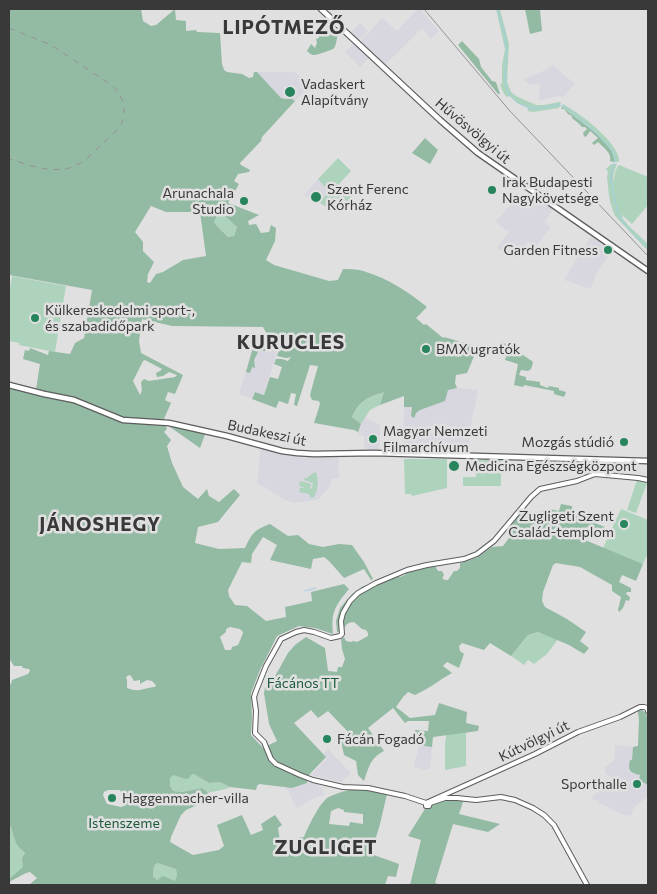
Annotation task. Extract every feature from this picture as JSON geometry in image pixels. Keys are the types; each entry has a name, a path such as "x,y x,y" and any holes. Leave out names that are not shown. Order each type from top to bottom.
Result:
{"main road":[{"name":"Hűvösvölgyi út","path":"321,9 478,154 648,271"},
{"name":"Budakeszi út","path":"9,384 74,400 120,419 172,423 282,451 297,453 374,453 648,461"}],"street":[{"path":"587,885 554,825 544,815 515,800 501,797 476,800 445,798 428,803 368,788 348,788 320,781 300,775 276,764 264,742 255,733 256,711 254,697 266,666 279,642 284,637 304,630 331,638 340,636 342,634 341,620 343,613 350,601 358,593 407,570 464,559 477,554 494,541 540,489 595,474 648,480"},
{"name":"Kútvölgyi út","path":"428,803 546,749 572,734 620,717 640,707 644,707 648,711"}],"shaded area":[{"path":"418,9 439,31 431,39 422,28 385,65 360,42 382,18 397,31"},
{"path":"360,23 368,31 356,44 370,57 360,67 345,52 357,40 350,33"},
{"path":"553,65 575,84 563,97 557,96 539,100 540,85 528,84 524,80"},
{"name":"Vadaskert Alapítvány","path":"257,72 295,72 310,86 295,101 291,98 281,98"},
{"path":"318,179 329,192 320,203 304,195"},
{"path":"531,194 554,208 544,222 551,227 536,246 528,242 516,259 497,248 509,232 495,222 515,200 522,205"},
{"path":"591,236 612,250 595,276 591,289 564,280"},
{"path":"256,336 280,343 264,394 254,392 252,399 239,394"},
{"path":"448,389 478,390 470,431 469,451 403,450 404,407 412,407 416,413 445,401"},
{"path":"365,417 380,425 379,450 364,449 364,436 358,435"},
{"path":"261,447 304,458 338,456 339,478 332,479 328,489 318,500 294,503 285,500 257,483"},
{"path":"642,710 646,713 648,721 648,799 646,798 634,807 630,818 629,815 619,813 590,798 612,779 605,773 606,769 604,768 615,759 615,745 638,746 638,711"},
{"path":"419,745 432,747 430,768 426,770 414,767"},
{"path":"328,749 351,773 342,782 311,775 327,758 323,754"},
{"path":"316,782 325,794 311,799 297,809 286,787 292,788"}],"green space":[{"path":"9,9 141,9 143,21 151,26 156,25 175,9 176,20 186,21 186,31 196,30 197,32 220,33 224,70 242,74 249,78 253,77 254,72 257,72 281,98 291,98 295,101 240,163 250,170 249,172 238,174 234,181 239,184 228,203 259,215 248,221 249,225 256,224 261,233 269,232 271,225 276,228 275,241 266,260 274,265 329,281 338,280 343,269 360,270 382,278 398,286 427,307 416,318 424,325 426,324 443,338 478,347 467,373 456,375 455,383 457,388 448,390 445,401 420,410 414,418 411,416 412,407 404,407 404,396 380,405 384,392 378,394 365,400 352,417 361,424 358,432 314,423 320,404 319,401 312,400 310,395 318,366 310,365 297,406 294,405 296,394 291,393 288,404 279,401 276,408 252,399 255,392 264,395 270,377 278,379 282,367 274,364 276,359 288,361 291,357 277,356 282,341 269,338 263,327 172,326 142,319 139,341 141,353 183,375 175,394 168,392 165,400 171,403 163,421 167,429 164,432 171,440 167,446 172,463 183,487 198,499 207,489 209,496 219,502 234,489 240,495 218,522 198,527 195,543 219,549 245,548 254,533 270,524 288,536 298,535 309,544 323,547 339,544 352,545 373,579 371,580 364,569 344,578 324,557 313,559 311,569 270,560 277,545 263,537 252,554 251,563 242,562 228,590 229,596 235,605 247,606 266,621 286,617 285,607 312,601 311,592 344,584 349,589 340,600 333,615 333,634 315,628 299,626 277,636 251,693 251,735 263,748 277,741 269,724 264,693 265,688 274,678 288,653 295,645 306,637 325,648 328,671 337,672 338,667 342,667 345,659 341,639 344,637 346,641 357,642 368,636 366,630 354,622 347,624 343,631 337,632 336,621 340,608 352,594 363,586 376,584 397,575 400,577 408,571 435,566 438,571 442,571 444,575 442,578 448,580 454,571 460,568 460,563 478,557 492,547 503,546 512,534 510,527 525,508 535,513 547,510 559,511 561,504 572,506 575,514 589,518 590,521 605,527 602,530 588,526 582,537 585,540 643,564 636,581 622,575 619,582 631,588 631,592 627,592 626,594 630,597 629,601 626,600 619,612 621,597 612,591 612,585 580,567 556,563 553,565 543,592 542,601 545,607 586,632 580,641 589,648 584,654 569,645 538,632 528,635 511,656 490,643 484,650 462,643 459,646 460,651 464,654 459,668 447,662 443,666 452,673 415,695 408,692 396,707 410,718 435,715 439,703 467,712 466,723 479,726 478,731 433,737 432,747 412,744 415,730 428,731 429,721 408,721 405,723 393,708 368,728 384,751 373,760 364,781 358,775 356,761 344,755 341,741 349,733 328,711 318,718 311,710 294,723 326,757 308,776 307,783 292,788 259,784 256,790 230,787 220,782 209,783 194,774 186,779 173,775 170,778 170,786 173,791 182,792 202,788 209,794 206,797 206,801 186,810 181,815 171,837 170,842 193,855 219,850 224,846 217,825 242,815 251,835 263,830 261,824 275,815 282,825 278,828 282,853 297,854 300,837 304,837 317,811 328,798 343,791 356,789 387,794 371,854 399,864 396,877 388,876 385,885 29,885 37,878 30,872 9,882 9,879 23,867 22,858 25,853 16,844 9,824 9,685 12,680 28,674 30,671 22,666 14,666 9,658 9,387 25,391 26,387 36,389 40,364 23,359 25,350 29,351 30,348 48,355 49,351 70,354 75,343 84,338 92,290 9,275","holes":["151,206 166,212 200,212 206,256 183,260 156,274 150,283 147,282 148,274 154,262 143,251 143,242 135,232","218,214 224,215 237,227 234,236 228,237 214,222","145,360 162,369 156,373 157,377 169,372 177,375 175,377 149,381 144,379 141,382 142,390 140,395 133,381","230,627 240,629 243,632 238,645 232,647 231,650 225,650 220,637 226,632 226,629","129,675 134,681 140,680 140,684 147,680 152,681 156,685 155,687 135,690 127,688 126,677","108,790 120,790 127,803 121,807 107,804 103,795","338,808 344,810 344,812 363,814 363,824 350,822 349,826 329,824 331,811","157,863 176,869 175,881 163,876 157,880 153,877 154,866"]},
{"path":"496,9 500,9 509,44 507,82 511,92 536,105 560,102 559,108 528,111 527,107 504,94 500,85 502,83 502,65 505,49"},
{"path":"525,9 549,9 540,10 542,31 530,34"},
{"path":"322,28 324,35 338,34 334,48 312,55 307,51 311,44 315,48 316,39 319,38 319,32"},
{"path":"462,41 479,59 481,67 492,81 496,82 500,94 498,94 458,45"},
{"path":"563,104 584,118 612,144 617,152 619,162 614,162 611,150 597,134 562,107"},
{"path":"562,107 597,134 611,150 614,162 610,161 609,153 598,142 594,145 592,143 598,138 590,131 586,137 584,136 583,133 587,129 582,127 564,109 561,109"},
{"path":"425,138 438,150 430,164 412,153"},
{"path":"338,158 351,171 339,184 355,201 341,209 341,204 330,200 327,207 320,203 329,192 318,179"},
{"path":"611,164 617,164 614,182 619,165 648,177 648,205 632,224 621,214 629,226 648,244 648,251 615,216 609,196 608,172 606,169"},
{"path":"218,214 224,215 237,227 234,236 228,237 214,222"},
{"name":"Külkereskedelmi sport-, és szabadidőpark","path":"12,276 66,286 55,352 19,345 19,343 9,341 9,295"},
{"path":"256,337 279,343 278,349 263,351 259,347 254,360 255,368 252,367 250,373 246,372"},
{"path":"502,342 532,361 531,369 528,371 521,370 519,375 526,377 526,380 540,382 540,385 548,388 549,386 559,388 559,390 566,392 564,397 554,394 554,391 514,385 518,364 505,360 508,351 507,348 500,344"},
{"path":"385,391 380,405 370,410 361,424 352,417 365,400"},
{"path":"172,425 206,432 200,448 170,427"},
{"path":"404,459 447,459 447,488 412,496 411,494 405,494"},
{"path":"476,460 501,460 501,486 463,486 463,477 476,477"},
{"path":"316,472 318,478 317,489 314,497 311,498 309,494 299,492 300,488 305,488 299,486 300,481 311,484 310,489 312,488 313,483 304,480"},
{"path":"637,480 647,483 636,513 627,510"},
{"path":"621,509 648,520 648,553 643,564 603,548"},
{"path":"538,632 558,639 547,654 534,664 528,660 524,665 511,656 528,635"},
{"path":"642,710 646,713 648,721 648,785 639,780 640,775 629,769 633,747 638,746 638,711"},
{"path":"466,723 466,766 445,770 445,744 448,724"},
{"path":"173,774 195,774 209,783 220,782 230,787 207,793 202,788 182,792 173,791 170,786 170,778"},
{"path":"445,798 464,799 459,814 500,824 488,832 453,824 435,883 441,885 410,885 421,840 408,836 428,804"},
{"path":"9,824 16,842 25,853 22,858 24,867 9,879"},
{"path":"157,863 176,869 175,882 166,878 157,880 153,878 154,866"}],"waterway":[{"path":"497,9 504,31 506,51 505,83 509,94 520,104 529,107 562,106 580,119 606,144 615,156 611,179 619,215 629,230 648,248"},
{"path":"305,591 316,588"}],"tram line":[{"path":"424,9 509,110 648,256"}],"railway":[{"path":"9,28 51,45 110,84 119,93 124,105 124,116 119,128 90,156 71,168 58,170 36,167 9,159"}],"place":[{"name":"Vadaskert Alapítvány","path":"290,92"},
{"name":"Irak Budapesti Nagykövetsége","path":"492,190"},
{"name":"Szent Ferenc Kórház","path":"316,197"},
{"name":"Arunachala Studio","path":"244,201"},
{"name":"Garden Fitness","path":"608,250"},
{"name":"Külkereskedelmi sport-, és szabadidőpark","path":"35,318"},
{"name":"BMX ugratók","path":"426,349"},
{"name":"Magyar Nemzeti Filmarchívum","path":"373,439"},
{"name":"Mozgás stúdió","path":"624,442"},
{"name":"Medicina Egészségközpont","path":"454,466"},
{"name":"Zugligeti Szent Család-templom","path":"624,524"},
{"name":"Fácán Fogadó","path":"327,739"},
{"name":"Sporthalle","path":"637,784"},
{"name":"Haggenmacher-villa","path":"112,798"}],"district":[{"name":"LIPÓTMEZŐ","path":"284,28"},
{"name":"KURUCLES","path":"291,343"},
{"name":"JÁNOSHEGY","path":"100,525"},
{"name":"ZUGLIGET","path":"326,848"}],"park label":[{"name":"Fácános TT","path":"303,683"},
{"name":"Istenszeme","path":"124,823"}]}
